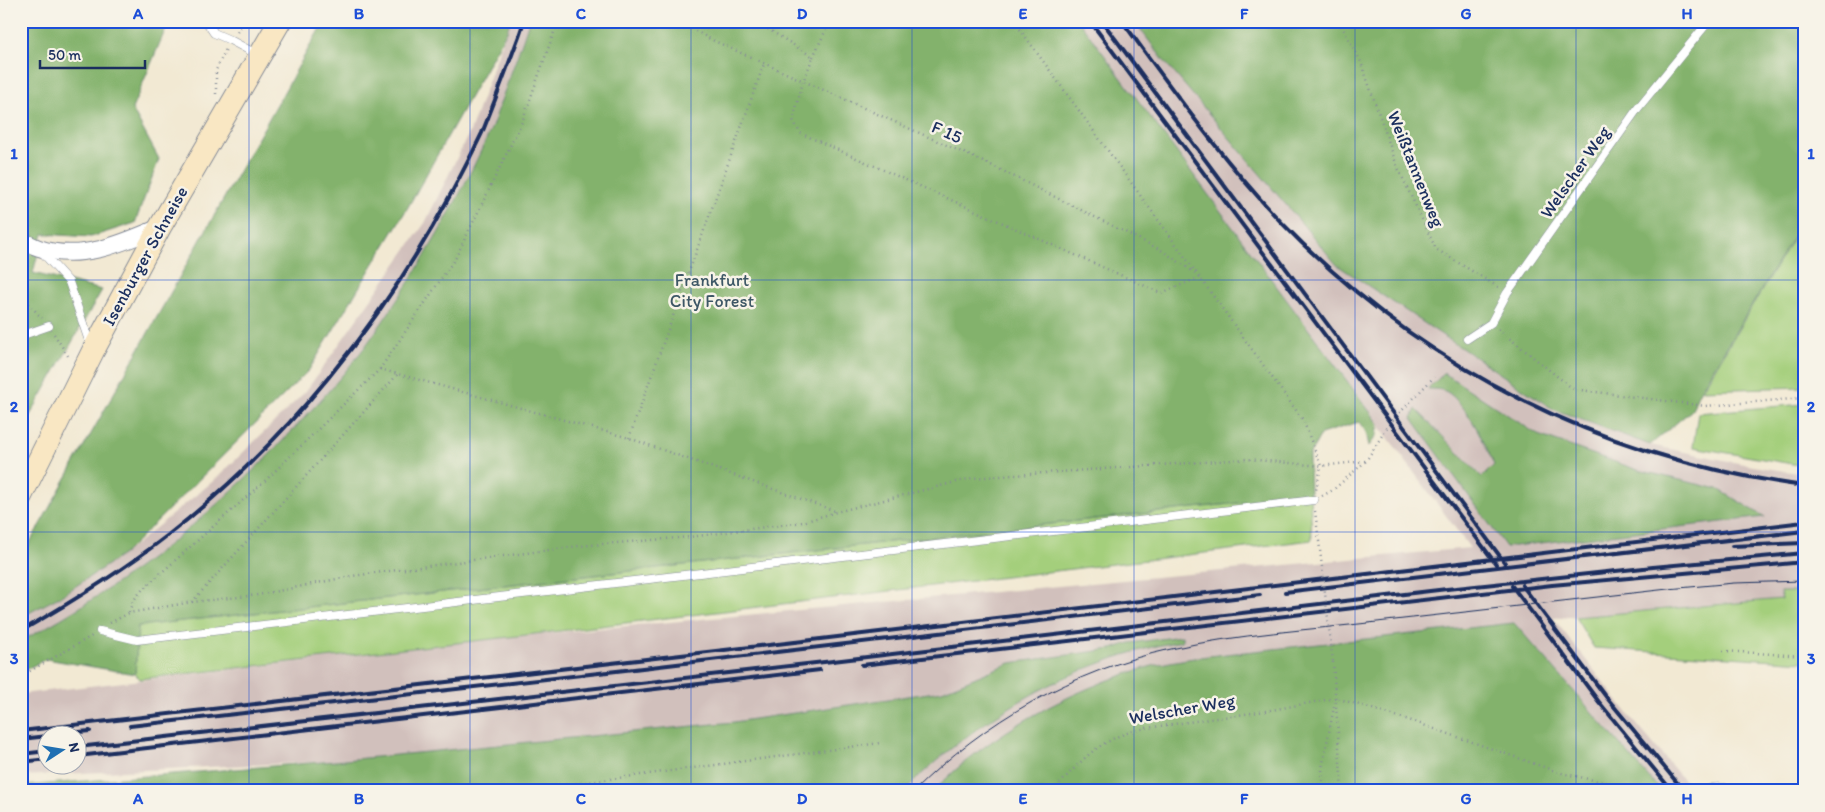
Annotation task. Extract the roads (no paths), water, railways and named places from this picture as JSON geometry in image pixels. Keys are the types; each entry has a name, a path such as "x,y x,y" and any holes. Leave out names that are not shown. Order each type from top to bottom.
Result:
{"main road":[{"name":"Isenburger Schneise","path":"21,496 92,351 160,227 280,21"}],"street":[{"path":"21,240 39,248 62,253 86,252 124,242 160,227"}],"lane":[{"path":"206,21 214,33 259,56"},
{"name":"Welscher Weg","path":"1467,339 1491,323 1508,293 1638,108 1709,21"},
{"path":"39,248 69,282 92,351"},
{"path":"26,334 49,326"},
{"path":"100,631 137,640 1314,500"},
{"path":"1705,791 1718,787 1732,791"}],"tram line":[{"path":"914,791 970,742 1032,702 1100,670 1135,658 1171,649 1248,636 1668,589 1734,583 1804,581"}],"railway":[{"path":"21,631 96,586 168,535 252,461 292,420 328,378 396,287 453,190 482,133 524,21"},
{"path":"1090,21 1496,564"},
{"path":"1102,21 1505,563"},
{"path":"1122,21 1199,125 1260,199 1282,223 1337,275 1395,322 1456,363 1520,399 1588,429 1657,454 1730,473 1804,486"},
{"path":"21,731 829,638 1804,522"},
{"path":"1285,592 1804,531"},
{"path":"1732,546 1804,543"},
{"path":"88,746 1447,589 1804,553"},
{"path":"862,665 1552,585 1804,562"},
{"path":"1522,585 1607,698 1684,791"},
{"path":"1512,586 1599,702 1672,791"},
{"path":"130,726 1260,595"},
{"path":"88,755 820,670"},
{"path":"21,739 38,737"},
{"path":"21,754 38,752"},
{"path":"21,762 38,760"}],"park label":[{"name":"Frankfurt City Forest","path":"712,290"}]}
